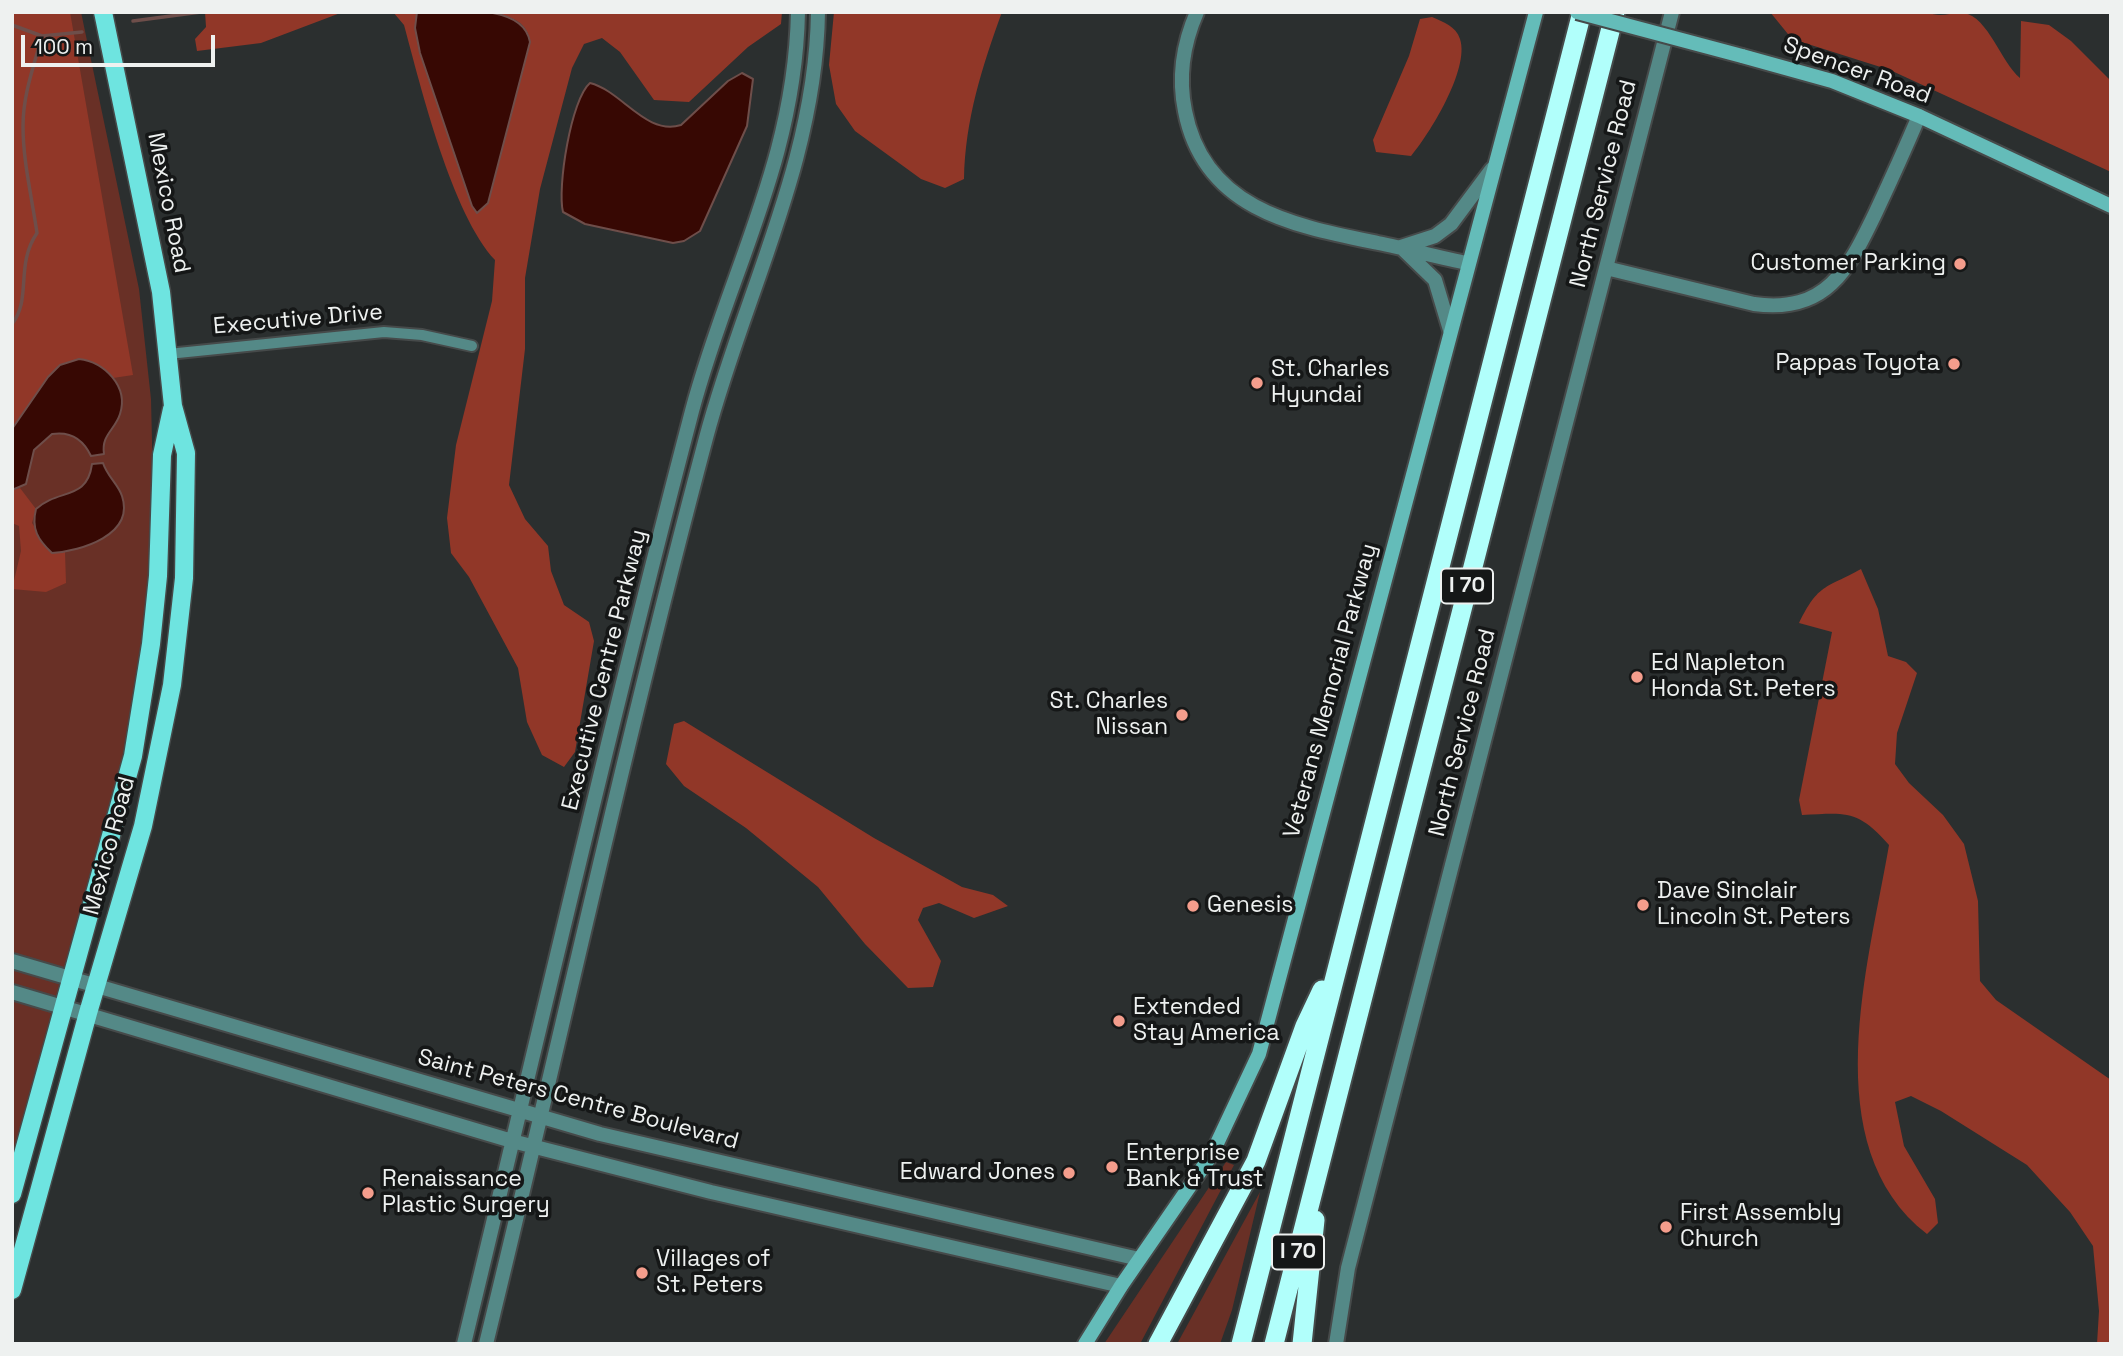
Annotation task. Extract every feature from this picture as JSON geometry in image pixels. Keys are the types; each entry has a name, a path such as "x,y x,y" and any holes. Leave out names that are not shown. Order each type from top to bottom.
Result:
{"highway":[{"name":"I 70","path":"1241,1344 1583,12"},
{"name":"I 70","path":"1274,1344 1615,12"},
{"path":"1158,1344 1256,1161 1305,1026 1338,958"},
{"path":"1302,1344 1321,1160"}],"main road":[{"name":"Mexico Road","path":"12,1290 88,1013 143,826 163,739 174,672 184,578 187,453 173,405 160,292 103,12"},
{"name":"Veterans Memorial Parkway","path":"1085,1344 1139,1259 1212,1154 1259,1054 1467,263 1536,12"},
{"name":"Spencer Road","path":"1577,12 1832,81 1919,116 2111,206"},
{"name":"Mexico Road","path":"12,1194 126,785 139,721 158,576 162,455 173,405"}],"street":[{"name":"Executive Centre Parkway","path":"464,1344 694,406 764,204 786,127 793,87 799,12"},
{"name":"Executive Centre Parkway","path":"486,1344 705,440 804,134 815,71 818,12"},
{"path":"1198,12 1185,45 1182,95 1187,123 1210,169 1244,201 1281,220 1467,263"},
{"name":"North Service Road","path":"1336,1344 1348,1268 1672,12"},
{"path":"1606,268 1754,304 1779,306 1810,299 1824,291 1847,268 1919,116"},
{"path":"1400,247 1435,236 1451,224 1492,169"},
{"path":"1400,247 1435,279 1450,330"},
{"name":"Executive Drive","path":"168,354 384,332 422,335 472,346"},
{"name":"Saint Peters Centre Boulevard","path":"12,961 519,1112 699,1158 1139,1259"},
{"path":"12,992 512,1141 764,1205 1121,1286"}],"shaded area":[{"path":"465,11 500,14 514,20 524,29 530,42 488,203 477,213 472,206 420,53 415,28 417,12"},
{"path":"12,12 81,12 139,289 151,399 153,484 144,631 125,758 12,1158"},
{"path":"12,12 70,12 133,375 113,378 101,367 82,360 60,365 12,429"},
{"path":"205,12 343,12 261,43 197,51 195,39 206,27"},
{"path":"393,12 417,12 415,28 494,180 530,42 522,25 495,12 782,12 781,24 748,47 689,102 654,100 620,52 602,38 584,44 572,68 540,189 525,278 525,349 509,485 525,519 548,546 551,571 564,605 589,622 594,641 575,752 564,767 542,755 527,722 518,668 469,577 451,553 447,518 456,445 492,301 495,260 479,239 452,182 429,115 404,25"},
{"path":"834,12 1002,12 971,115 964,179 945,188 921,179 855,131 836,104 829,65"},
{"path":"1770,12 1926,12 1942,15 1964,13 1973,16 1987,31 2020,78 2021,21 2049,25 2071,41 2111,81 2111,172 1890,70 1792,39"},
{"path":"1432,17 1452,28 1460,39 1462,52 1454,84 1437,118 1411,156 1376,152 1373,140 1409,56 1420,19"},
{"path":"742,73 753,79 747,126 700,231 684,241 673,243 585,224 563,212 562,184 567,144 577,107 590,83 613,94 645,119 668,127 681,125 728,81"},
{"path":"79,359 105,370 118,385 121,394 120,414 106,437 104,454 91,456 84,445 71,435 52,434 34,450 26,484 12,490 12,429 48,377 60,365"},
{"path":"103,463 122,496 124,510 121,521 103,538 77,549 52,553 37,534 34,522 36,509 54,498 78,489 89,476 92,464"},
{"path":"20,488 36,509 32,523 52,553 65,552 66,583 46,592 12,589 21,551 19,526 12,523 12,490"},
{"path":"1861,569 1878,609 1888,656 1906,662 1917,673 1897,733 1895,764 1909,783 1943,815 1964,844 1978,901 1980,981 1996,1000 2111,1080 2111,1344 2097,1344 2099,1311 2093,1246 2070,1212 2027,1165 1941,1111 1911,1096 1895,1102 1904,1146 1935,1199 1938,1223 1927,1234 1892,1197 1871,1153 1860,1103 1858,1051 1862,997 1889,845 1859,819 1841,814 1802,815 1799,800 1832,632 1799,623 1818,594 1831,584"},
{"path":"684,721 874,838 962,887 993,895 1008,906 974,918 939,903 923,908 918,920 941,961 933,987 908,988 865,944 818,887 746,828 684,786 666,764 674,724"},
{"path":"1226,1162 1234,1165 1140,1344 1104,1344"},
{"path":"1260,1192 1232,1310 1220,1344 1177,1344"}],"waterway":[{"path":"133,21 201,12"},
{"path":"12,25 42,36 82,32"},
{"path":"12,324 21,304 30,245 37,233 26,166 23,114 42,36"}],"place":[{"name":"Customer Parking","path":"1960,264"},
{"name":"Pappas Toyota","path":"1954,364"},
{"name":"St. Charles Hyundai","path":"1257,383"},
{"name":"Ed Napleton Honda St. Peters","path":"1637,677"},
{"name":"St. Charles Nissan","path":"1182,715"},
{"name":"Dave Sinclair Lincoln St. Peters","path":"1643,905"},
{"name":"Genesis","path":"1193,906"},
{"name":"Extended Stay America","path":"1119,1021"},
{"name":"Enterprise Bank & Trust","path":"1112,1167"},
{"name":"Edward Jones","path":"1069,1173"},
{"name":"Renaissance Plastic Surgery","path":"368,1193"},
{"name":"First Assembly Church","path":"1666,1227"},
{"name":"Villages of St. Peters","path":"642,1273"}]}
